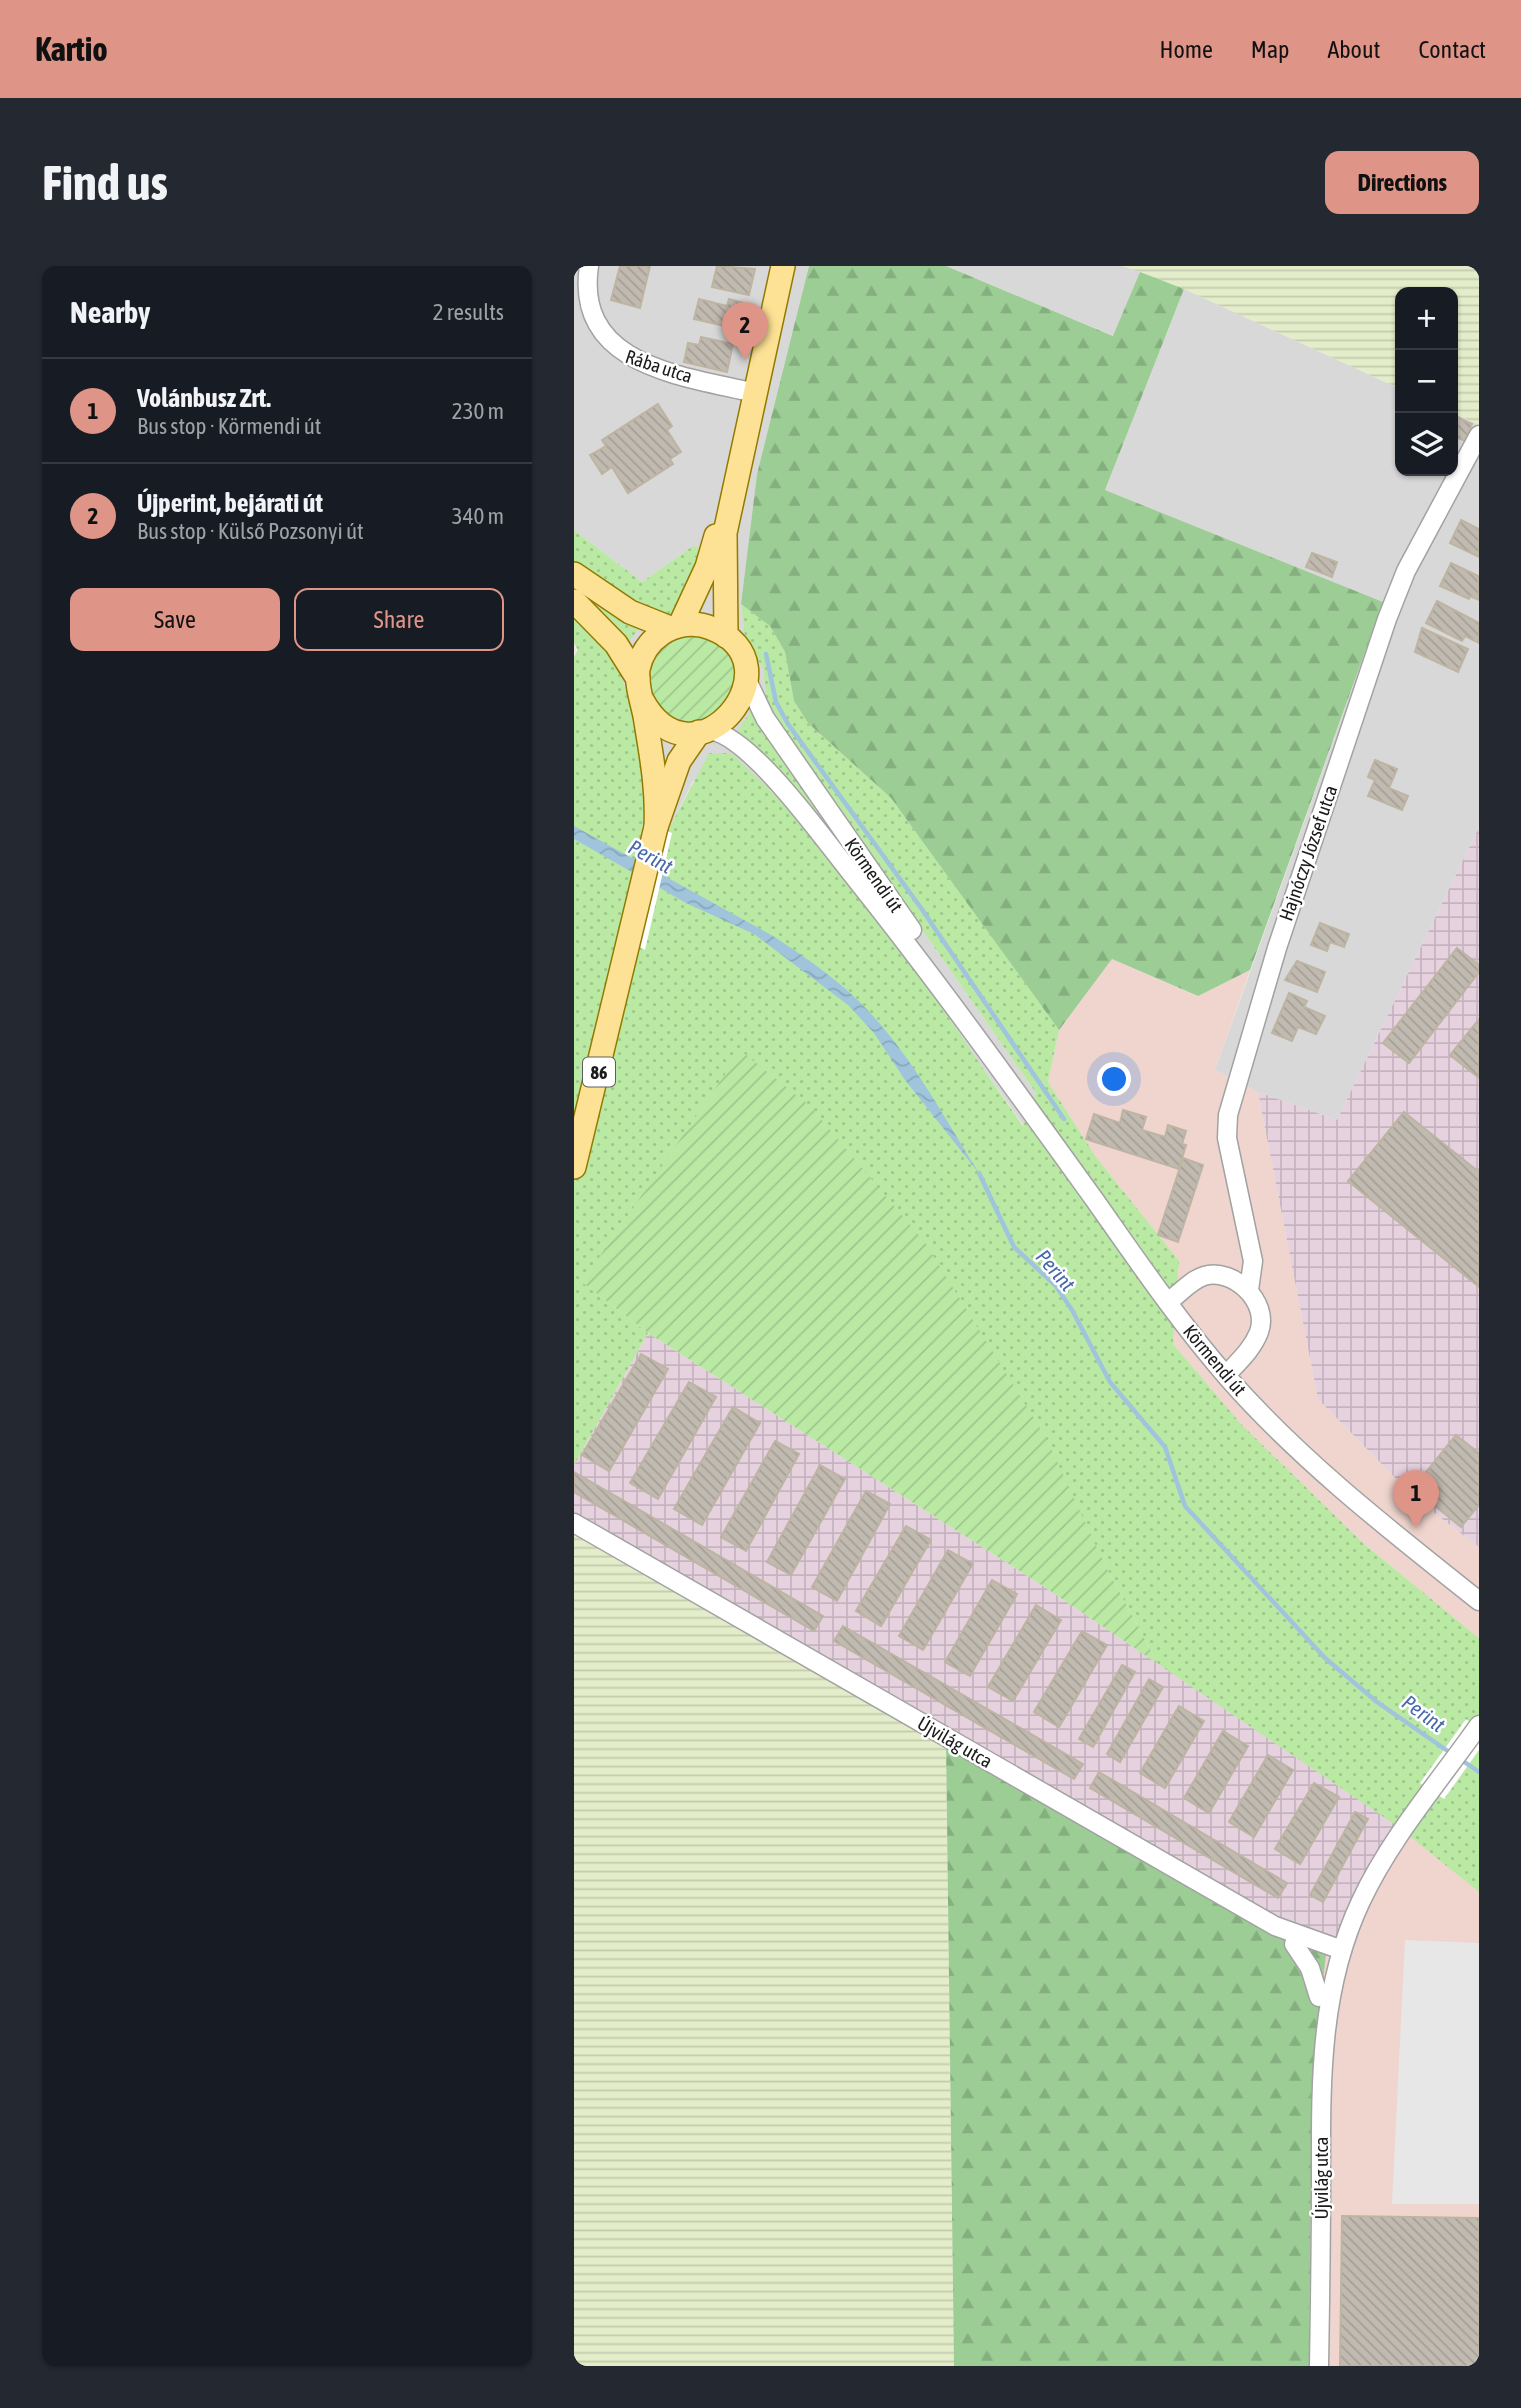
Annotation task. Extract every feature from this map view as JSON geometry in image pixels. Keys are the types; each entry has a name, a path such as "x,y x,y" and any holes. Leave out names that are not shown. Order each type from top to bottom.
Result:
{"main road":[{"path":"726,636 725,533 783,266"},
{"path":"675,627 707,567 738,466"},
{"path":"574,574 630,612 675,627 709,627 726,636 738,650 746,678"},
{"name":"86","path":"574,601 616,644 653,716 670,728 704,731"},
{"name":"86","path":"656,827 655,778 640,690 646,649 675,627"},
{"name":"86","path":"574,1167 656,827 676,767 704,731 725,721 738,706 746,678"}],"street":[{"name":"Rába utca","path":"589,266 584,286 588,310 602,339 615,352 658,369 755,393"},
{"name":"Hajnóczy József utca","path":"1249,1290 1253,1261 1226,1128 1233,1095 1277,948 1387,619 1406,570 1479,435"},
{"name":"Körmendi út","path":"746,678 765,718 912,931 1002,1072"},
{"name":"Körmendi út","path":"704,731 729,736 771,775 889,919 1168,1302 1226,1376 1325,1476 1479,1601"},
{"path":"1168,1302 1202,1277 1216,1275 1249,1290 1258,1306 1260,1330 1249,1351 1226,1376"},
{"name":"Újvilág utca","path":"574,1523 1275,1926 1342,1950"},
{"name":"Újvilág utca","path":"1319,2366 1322,2054 1328,2006 1342,1950 1371,1882 1478,1726"},
{"path":"1294,1944 1310,1968 1319,1997"}],"shaded area":[{"path":"574,266 809,266 757,474 741,604 745,639 763,668 767,707 1036,1093 1024,1126 850,880 773,790 693,781 668,832 649,823 625,690 614,651 623,601 693,546 642,582 574,530"},
{"path":"946,266 1123,266 1140,272 1114,336"},
{"path":"1184,289 1395,387 1395,476 1458,476 1458,415 1479,425 1479,827 1337,1120 1258,1092 1215,1070 1383,602 1105,490"},
{"path":"1479,827 1479,1547 1416,1499 1318,1399 1258,1092 1337,1120"},
{"path":"1112,959 1197,996 1250,970 1215,1070 1258,1092 1318,1399 1416,1499 1479,1547 1479,1638 1364,1544 1241,1424 1173,1344 1179,1261 1096,1157 1048,1082 1059,1030"},
{"path":"648,1333 1043,1586 1398,1826 1326,1955 574,1528 574,1465"},
{"path":"1398,1826 1479,1892 1479,2366 1310,2366 1312,2081 1326,1955"},
{"path":"1405,1940 1479,1943 1479,2204 1392,2204"}],"green space":[{"path":"809,266 946,266 1113,336 1140,272 1184,289 1105,490 1383,602 1250,970 1198,996 1112,959 1059,1030 891,798 808,723 794,701 785,652 770,626 741,604 757,474"},
{"path":"1123,266 1479,266 1479,425 1458,415 1458,287 1395,287 1395,387 1184,289"},
{"path":"574,530 642,582 693,546 710,551 677,616 661,619 574,566"},
{"path":"574,583 640,627 627,644 574,593"},
{"path":"741,604 770,626 785,652 794,701 808,723 891,798 1059,1030 1048,1082 1096,1157 1179,1261 1173,1344 1241,1424 1364,1544 1479,1638 1479,1892 1397,1826 1158,1664 1104,1563 742,1052 582,1282 648,1333 574,1465 574,657 578,650 574,643 574,610 614,650 650,772 650,823 668,831 709,753 731,753 774,794 852,883 1023,1126 1036,1093 767,707 763,668 745,639"},
{"path":"689,631 718,640 733,659 737,681 719,714 691,723 663,714 645,684 655,649"},
{"path":"750,712 753,712 832,830 829,831 738,730"},
{"path":"741,1051 810,1106 926,1244 1046,1438 1104,1563 1158,1664 1043,1586 648,1333 582,1282"},
{"path":"574,1528 946,1743 954,2366 574,2366"},
{"path":"946,1743 1068,1807 1326,1955 1312,2081 1309,2366 954,2366"}],"water":[{"path":"574,826 773,936 838,983 862,1004 889,1034 981,1176 905,1080 874,1033 848,1005 754,934 686,903 574,839"}],"pier":[{"path":"644,821 672,833 645,950 619,936"},
{"path":"1466,1719 1479,1729 1479,1750 1444,1799 1420,1783"}],"building":[{"path":"620,266 650,266 640,308 611,300"},
{"path":"717,266 755,269 749,295 712,287"},
{"path":"699,299 727,306 729,299 744,303 738,329 694,319"},
{"path":"701,337 733,344 727,372 684,362 688,343 699,345"},
{"path":"658,404 672,426 667,430 681,452 670,459 673,464 628,493 612,467 602,474 590,455 606,446 602,440"},
{"path":"1458,417 1472,424 1465,441 1458,438"},
{"path":"1461,520 1479,529 1479,557 1450,543"},
{"path":"1312,553 1337,562 1332,577 1306,567"},
{"path":"1451,563 1478,576 1479,600 1470,596 1469,599 1440,586"},
{"path":"1437,601 1479,623 1479,643 1465,636 1462,641 1426,623"},
{"path":"1422,628 1468,649 1458,672 1415,652"},
{"path":"1375,760 1397,769 1389,788 1408,796 1402,810 1368,796 1375,780 1368,777"},
{"path":"1320,923 1349,934 1344,947 1330,942 1327,951 1311,945"},
{"path":"1457,948 1479,965 1479,972 1409,1063 1383,1043"},
{"path":"1297,961 1325,972 1317,992 1285,980"},
{"path":"1289,993 1307,1001 1304,1007 1325,1016 1316,1034 1298,1027 1292,1041 1272,1033"},
{"path":"1479,1019 1479,1078 1450,1055"},
{"path":"1123,1110 1146,1117 1142,1130 1165,1137 1168,1125 1186,1131 1182,1144 1186,1145 1179,1169 1086,1139 1094,1114 1120,1123"},
{"path":"1404,1112 1479,1172 1479,1287 1348,1181"},
{"path":"1183,1158 1203,1165 1178,1242 1158,1235"},
{"path":"641,1354 668,1369 609,1471 582,1455"},
{"path":"689,1382 716,1397 658,1499 630,1483"},
{"path":"733,1407 760,1423 702,1525 674,1509"},
{"path":"1456,1435 1479,1453 1479,1505 1461,1527 1413,1488"},
{"path":"775,1441 799,1454 746,1551 721,1537"},
{"path":"820,1465 845,1479 791,1575 767,1562"},
{"path":"574,1472 823,1616 814,1631 574,1492"},
{"path":"866,1491 890,1504 837,1601 812,1587"},
{"path":"906,1526 931,1540 881,1626 856,1611"},
{"path":"948,1550 973,1564 923,1650 899,1636"},
{"path":"992,1580 1017,1594 970,1676 945,1662"},
{"path":"1036,1605 1061,1620 1013,1701 988,1687"},
{"path":"843,1626 1083,1764 1074,1779 834,1641"},
{"path":"1082,1631 1107,1645 1059,1727 1034,1712"},
{"path":"1122,1665 1135,1672 1093,1747 1079,1739"},
{"path":"1149,1679 1163,1687 1120,1762 1107,1754"},
{"path":"1179,1706 1204,1721 1165,1788 1140,1773"},
{"path":"1223,1731 1248,1746 1209,1813 1184,1798"},
{"path":"1268,1755 1293,1770 1254,1837 1229,1822"},
{"path":"1099,1772 1287,1883 1278,1898 1090,1788"},
{"path":"1314,1783 1339,1797 1300,1864 1275,1849"},
{"path":"1355,1812 1368,1819 1323,1902 1310,1895"},
{"path":"1342,2216 1479,2218 1479,2366 1340,2366"}],"waterway":[{"path":"766,654 776,702 788,724 921,908 1064,1119"},
{"name":"Perint","path":"979,1173 1014,1247 1056,1286 1072,1310 1110,1382 1165,1447 1185,1506 1325,1658 1377,1702 1452,1754"},
{"name":"Perint","path":"1460,1759 1479,1772"}],"place":[{"name":"Újperint, bejárati út","path":"745,360"},
{"name":"Volánbusz Zrt.","path":"1416,1528"}]}
